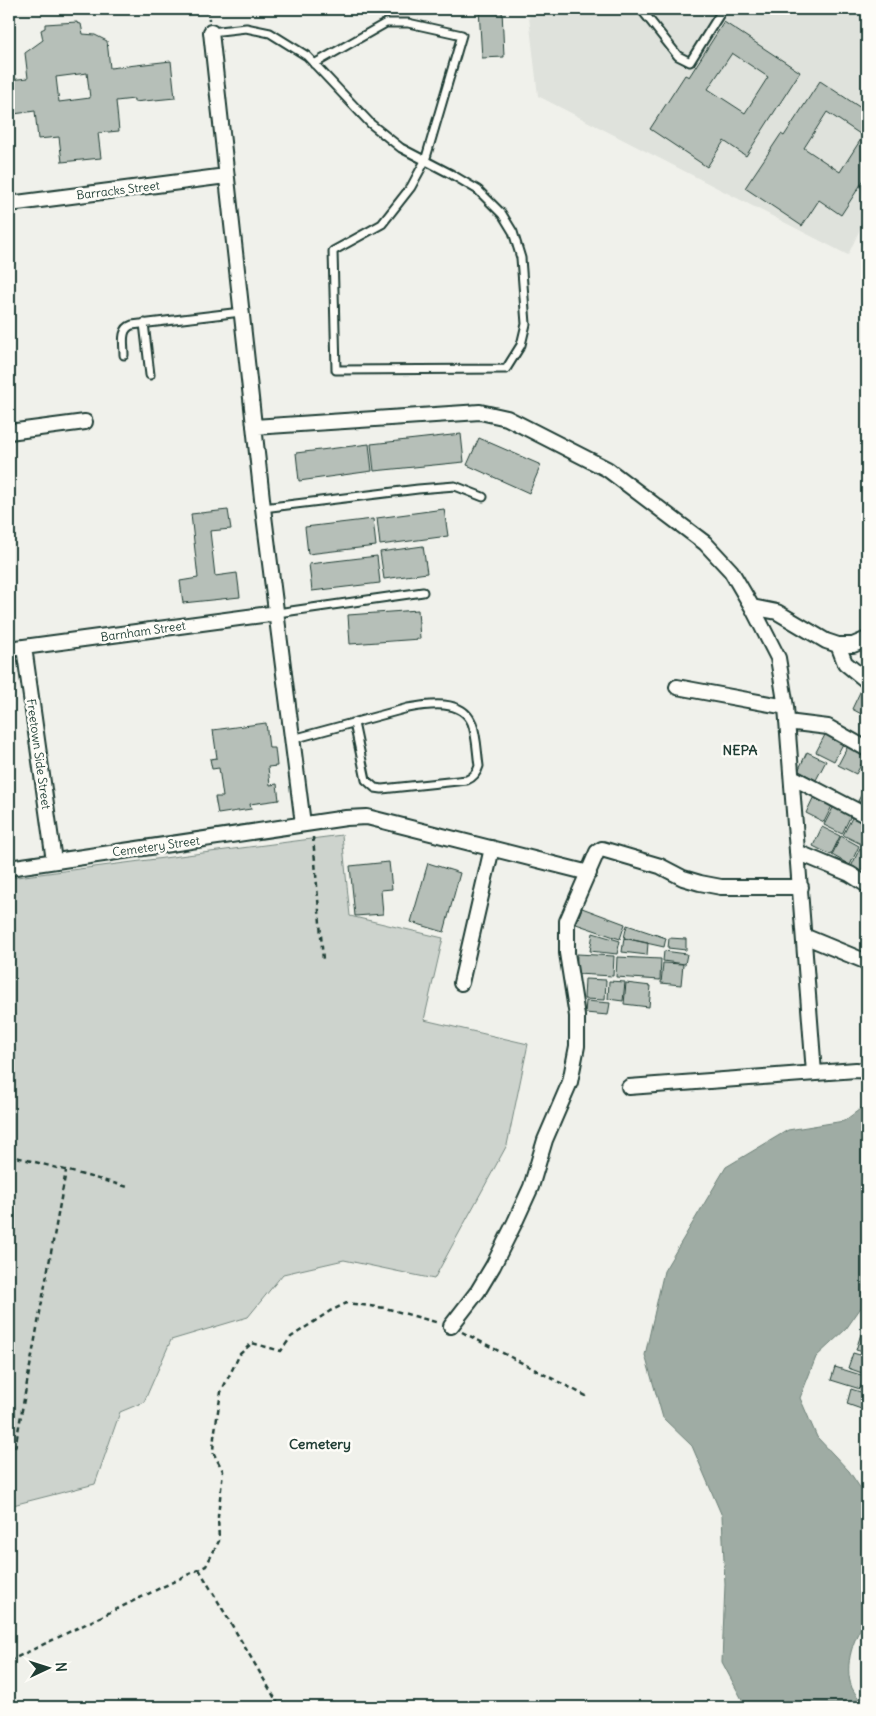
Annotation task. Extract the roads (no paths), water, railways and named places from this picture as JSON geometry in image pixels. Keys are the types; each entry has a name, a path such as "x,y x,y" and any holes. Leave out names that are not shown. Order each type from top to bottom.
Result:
{"street":[{"path":"211,32 263,508 292,739 307,824"},
{"name":"Barracks Street","path":"9,204 226,176"},
{"path":"254,427 480,412 507,418 607,469 704,543 731,571 778,658 786,707 814,1073"},
{"path":"9,432 85,422"},
{"path":"752,607 777,612 826,641 838,645 853,645 867,639"},
{"name":"Barnham Street","path":"9,649 277,613"},
{"path":"838,645 845,663 867,681"},
{"name":"Freetown Side Street","path":"24,647 54,861"},
{"path":"676,687 786,707"},
{"path":"787,722 828,727 867,749"},
{"path":"792,777 867,816"},
{"name":"Cemetery Street","path":"9,868 346,818 367,817 589,873"},
{"path":"461,983 492,848"},
{"path":"451,1326 478,1291 493,1266 531,1187 545,1140 570,1082 577,1046 577,1016 567,953 567,921 597,852 602,849 660,866 683,878 700,883 736,887 801,887"},
{"path":"797,852 850,874 867,885"},
{"path":"804,936 867,962"},
{"path":"629,1087 856,1070 867,1071"}],"lane":[{"path":"641,9 678,56 690,62 723,9"},
{"path":"211,32 246,28 270,33 307,56 314,64 371,124 400,148 425,161 451,174 478,190 502,214 513,232 521,258 526,324 521,345 506,369 336,370 333,252 382,224 411,187 425,161 462,35 408,23 386,22 314,64"},
{"path":"124,355 124,330 132,324 241,312"},
{"path":"144,323 150,374"},
{"path":"263,508 455,486 483,497"},
{"path":"277,613 423,592"},
{"path":"292,739 416,706 440,705 457,707 464,711 472,725 479,766 477,772 467,780 382,789 375,788 366,780 354,723"}],"district":[{"name":"NEPA","path":"740,750"},
{"name":"Cemetery","path":"320,1444"}]}
